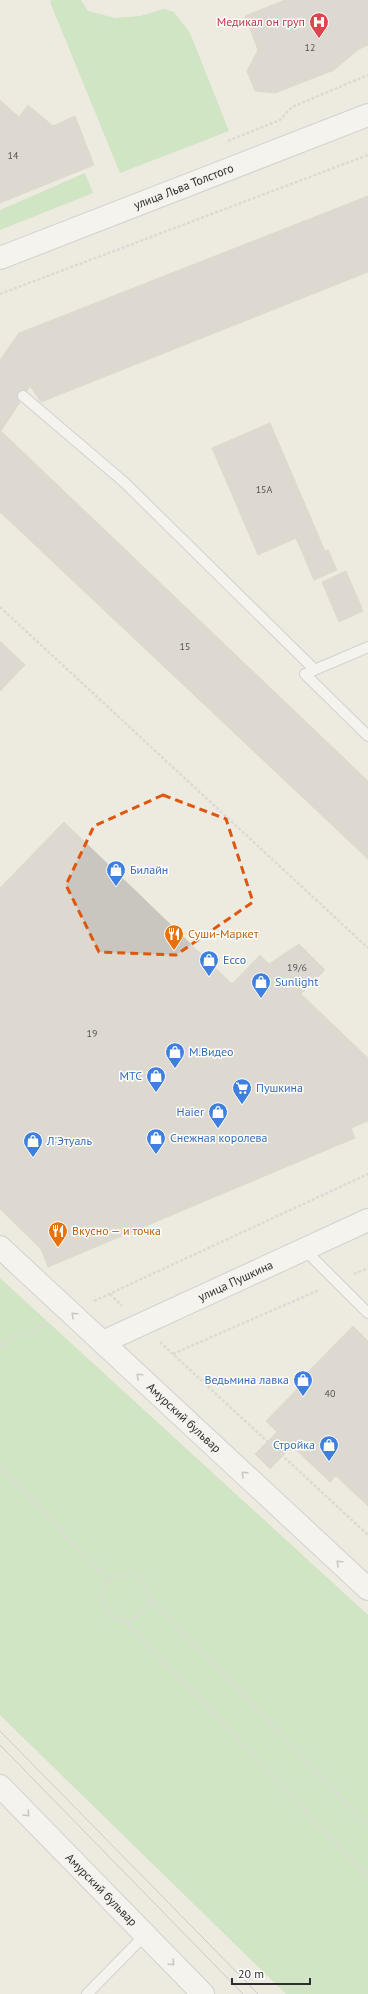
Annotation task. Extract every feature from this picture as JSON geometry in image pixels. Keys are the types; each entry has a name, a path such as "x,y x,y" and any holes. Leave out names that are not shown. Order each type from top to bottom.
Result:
{"street":[{"name":"улица Льва Толстого","path":"0,258 368,115"},
{"name":"улица Пушкина","path":"103,1342 141,1323 368,1220"},
{"name":"Амурский бульвар","path":"0,1247 368,1589"},
{"name":"Амурский бульвар","path":"0,1786 203,1994"}],"lane":[{"path":"23,396 124,482 315,670"},
{"path":"368,647 305,674 368,736"},
{"path":"304,1248 368,1313"},
{"path":"87,1994 145,1935"}],"path":[{"path":"221,144 280,120 292,107 368,75"},
{"path":"0,294 368,155"},
{"path":"0,607 368,948"},
{"path":"0,1345 368,1174"},
{"path":"172,1354 368,1268"},
{"path":"109,1294 368,1535"},
{"path":"0,1467 109,1581"},
{"path":"125,1574 134,1576 142,1581 147,1588 149,1597 147,1606 142,1614 134,1619 126,1621 116,1619 109,1614 104,1606 103,1593 109,1581 117,1576 125,1574"},
{"path":"149,1597 368,1826"},
{"path":"126,1621 368,1876"}],"highlighted area":[{"path":"163,795 226,819 253,902 176,955 99,952 66,885 94,826"}],"green space":[{"path":"52,0 81,0 88,11 115,18 140,16 164,9 174,12 190,33 229,131 120,173 50,2"},
{"path":"85,173 93,193 0,230 0,210"},
{"path":"0,1278 368,1615 368,1994 286,1994 0,1715"}],"building":[{"path":"285,0 368,0 368,45 359,49 334,70 275,93 255,91 247,71 258,50 245,16"},
{"path":"0,100 19,117 28,105 53,126 75,116 94,165 0,203"},
{"path":"368,196 368,272 41,402 30,386 27,391 21,390 18,392 17,398 20,402 1,431 368,781 368,859 0,512 0,360 19,333"},
{"path":"270,423 325,551 328,550 337,570 314,580 296,538 258,555 212,448"},
{"path":"346,571 363,611 339,622 322,582"},
{"path":"0,641 25,665 0,691"},
{"path":"64,822 232,984 260,955 269,964 299,944 325,970 301,994 368,1058 368,1121 351,1128 355,1138 48,1267 41,1249 0,1209 0,888"},
{"path":"353,1326 368,1341 368,1506 336,1476 330,1482 292,1446 270,1469 255,1454 277,1432 266,1421 304,1382 301,1379"}],"tram line":[{"path":"0,1731 258,1994"},
{"path":"0,1745 243,1994"}],"place":[{"name":"Медикал он груп","path":"319,39"},
{"name":"Билайн","path":"116,887"},
{"name":"Суши-Маркет","path":"174,951"},
{"name":"Ecco","path":"209,977"},
{"name":"Sunlight","path":"261,999"},
{"name":"М.Видео","path":"175,1069"},
{"name":"МТС","path":"156,1093"},
{"name":"Пушкина","path":"242,1105"},
{"name":"Haier","path":"218,1129"},
{"name":"Снежная королева","path":"156,1155"},
{"name":"Л'Этуаль","path":"33,1158"},
{"name":"Вкусно — и точка","path":"58,1248"},
{"name":"Ведьмина лавка","path":"303,1397"},
{"name":"Стройка","path":"329,1462"}]}
